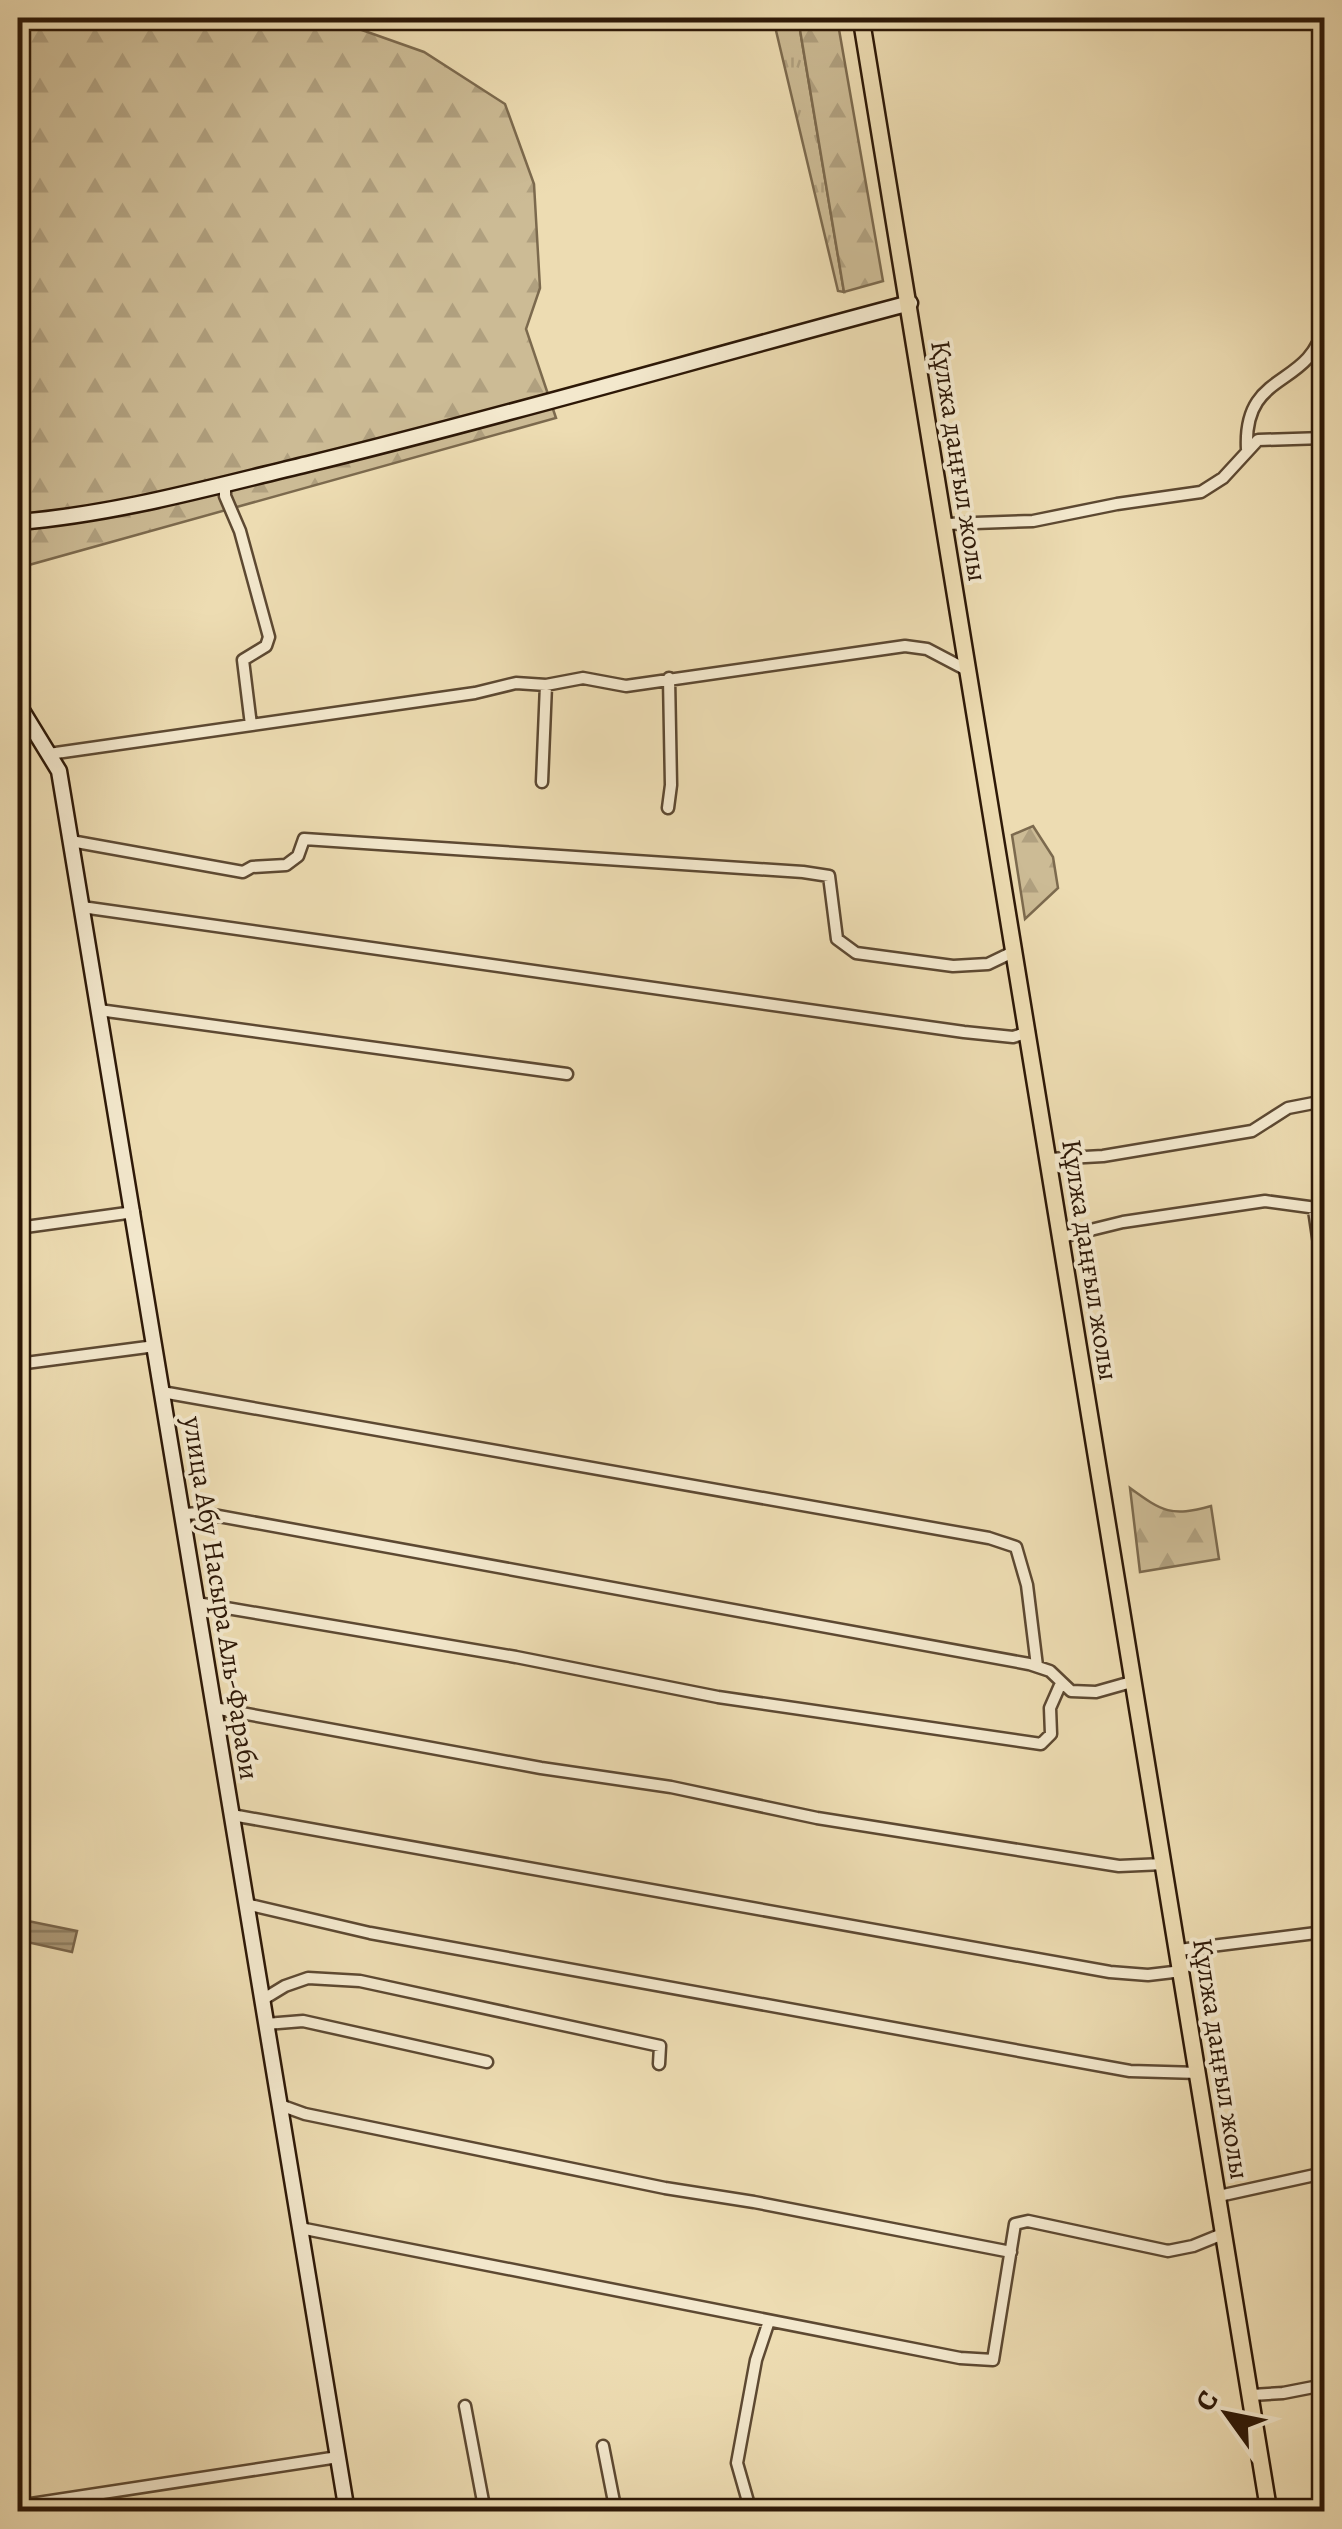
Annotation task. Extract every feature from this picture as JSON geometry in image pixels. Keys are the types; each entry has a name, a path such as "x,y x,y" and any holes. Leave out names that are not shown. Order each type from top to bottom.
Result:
{"main road":[{"name":"Құлжа даңғыл жолы","path":"860,18 910,303 1269,2512"}],"street":[{"path":"18,522 93,514 225,484 480,421 910,303"},
{"path":"1247,450 1246,433 1260,393 1306,364 1324,326"},
{"path":"946,524 1033,522 1201,492 1223,478 1258,440 1324,438"},
{"path":"225,484 269,636 266,646 243,660 251,725"},
{"path":"49,754 475,693 516,683 546,685 584,678 626,686 915,646 967,670"},
{"path":"668,808 669,678"},
{"path":"542,782 546,685"},
{"name":"улица Абу Насыра Аль-Фараби","path":"18,704 59,770 347,2512"},
{"path":"71,842 228,872 286,865 298,856 304,839 803,872 829,876 838,939 856,953 952,966 988,964 1015,951"},
{"path":"82,907 964,1032 1013,1037 1028,1032"},
{"path":"99,1010 568,1074"},
{"path":"1049,1159 1103,1156 1252,1132 1288,1108 1324,1102"},
{"path":"1062,1238 1122,1222 1265,1202 1296,1203 1320,1210 1324,1278"},
{"path":"18,1228 134,1212"},
{"path":"18,1364 155,1346"},
{"path":"162,1392 989,1538 1016,1547 1027,1586 1037,1666"},
{"path":"182,1514 202,1513 1037,1666 1071,1691 1084,1693 1134,1682"},
{"path":"197,1603 516,1658 718,1698 1041,1744 1051,1734 1050,1708 1061,1683"},
{"path":"214,1708 542,1768 671,1787 817,1818 1119,1866 1164,1864"},
{"path":"232,1815 1110,1972 1148,1975 1182,1971"},
{"path":"246,1904 370,1933 1130,2072 1199,2073"},
{"path":"1179,1950 1324,1932"},
{"path":"262,2000 308,1978 360,1981 660,2046 659,2064"},
{"path":"266,2024 303,2022 487,2062"},
{"path":"280,2104 340,2122 664,2188 1010,2252"},
{"path":"1220,2196 1324,2172"},
{"path":"300,2228 769,2322 960,2358 993,2360 1015,2224 1028,2220 1168,2251 1193,2246 1226,2232"},
{"path":"751,2512 737,2462 756,2360 769,2322"},
{"path":"1252,2395 1283,2394 1324,2385"},
{"path":"465,2406 485,2512"},
{"path":"603,2446 616,2512"},
{"path":"18,2506 338,2457"}],"green space":[{"path":"18,18 328,18 424,52 505,104 534,184 540,288 526,329 556,418 18,568"},
{"path":"773,18 798,18 844,292 838,291"},
{"path":"798,18 837,18 883,281 844,292"},
{"path":"1033,826 1053,857 1058,888 1025,919 1012,835"},
{"path":"1130,1488 1168,1510 1211,1506 1219,1559 1140,1572"}],"shaded area":[{"path":"18,1919 77,1931 72,1952 18,1940"}]}
